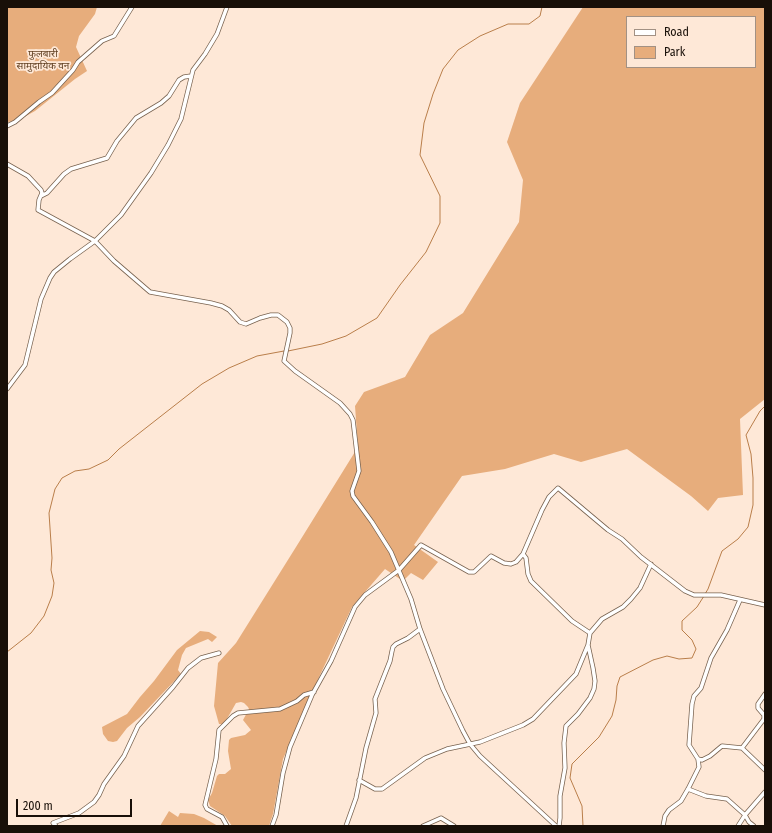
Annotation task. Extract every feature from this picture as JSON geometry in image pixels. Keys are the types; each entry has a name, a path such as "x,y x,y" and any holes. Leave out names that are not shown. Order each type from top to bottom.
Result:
{"street":[{"path":"7,126 15,122 52,93 73,70 78,62 102,41 114,36 132,7"},
{"path":"7,389 25,365 38,311 50,278 54,272 95,241 121,215 151,173 168,145 181,119 193,70 217,34 227,7"},
{"path":"41,196 47,193 64,174 71,169 107,158 117,141 136,118 170,96 179,80 184,77 191,76"},
{"path":"7,164 28,176 41,190 38,210 95,241 114,261 150,292 222,306 229,310 240,322 246,324 266,316 278,315 287,322 290,328 284,361 295,372 330,395 350,414 353,420 359,471 352,491 353,496 391,552 411,599 420,628 443,689 470,744 480,756 557,826 560,818 560,796 565,768 564,743 566,726 578,714 590,698 594,689 595,682 588,645"},
{"path":"272,826 276,814 286,758 302,717 331,661 354,607 365,595 399,570 421,545 469,572 474,572 491,556 504,563 511,564 516,562 523,554 549,497 558,488 603,526 622,539 686,591 694,595 721,595 765,605"},
{"path":"523,554 526,558 528,574 531,581 572,621 590,633"},
{"path":"359,780 375,789 382,790 425,758 447,749 480,742 504,733 533,719 576,674 588,645 590,633 602,619 623,607 631,599 640,588 651,564"},
{"path":"663,826 665,816 669,810 681,801 699,767 698,759 689,745 688,740 692,704 694,696 701,688 710,658 726,630 740,600"},
{"path":"346,826 356,798 366,748 376,713 375,699 390,660 393,647 408,638 420,628"},
{"path":"56,826 54,823 79,813 94,802 104,784 124,756 138,726 188,668 201,658 219,653"},
{"path":"227,826 222,817 207,809 205,806 216,759 219,730 238,713 280,709 314,692"},
{"path":"742,748 764,718 764,715 758,708 758,704 765,694"},
{"path":"698,759 702,760 710,756 722,746 742,748 765,770"},
{"path":"688,789 706,796 727,799 745,815 749,822 754,826"},
{"path":"738,826 745,815 765,792"},
{"path":"423,826 441,818 454,826"}],"green space":[{"name":"फुलबारी सामुदायिक वन","path":"7,7 97,7 95,14 79,36 76,47 87,71 35,111 17,121 7,122"},
{"path":"583,7 765,7 765,399 740,419 743,495 718,498 708,511 691,496 627,449 581,462 554,454 505,469 462,476 414,545 438,562 423,580 411,573 403,581 385,569 352,607 313,690 283,759 273,814 269,826 232,826 225,816 210,806 208,800 212,793 217,776 219,774 225,774 231,769 228,751 229,740 231,738 245,735 251,730 243,720 249,709 244,703 241,702 236,703 224,724 219,724 214,706 218,663 236,643 358,447 355,406 364,392 405,377 430,335 463,313 519,222 523,180 507,142 520,103"},
{"path":"200,631 209,632 217,637 212,642 208,639 186,648 182,655 178,670 181,674 140,717 127,728 117,741 108,741 103,734 102,727 127,714 177,650"},
{"path":"169,811 178,817 180,813 194,814 218,826 160,826"}],"waterway":[{"path":"288,351 322,344 346,336 377,318 400,285 426,252 440,223 440,196 420,155 424,123 443,69 458,50 480,36 508,24 529,24 540,16 542,7"},
{"path":"7,652 31,633 44,616 52,596 54,583 51,570 52,558 49,513 55,489 62,478 75,471 89,469 108,460 119,449 202,384 229,368 257,356 284,351"},
{"path":"705,594 722,551 738,539 748,527 753,505 753,478 751,454 746,435 760,411 765,406"},
{"path":"583,826 582,806 570,778 572,764 599,737 612,716 620,677 653,660 667,656 679,659 692,658 696,649 692,640 682,630 682,621 697,607 704,596"}]}
